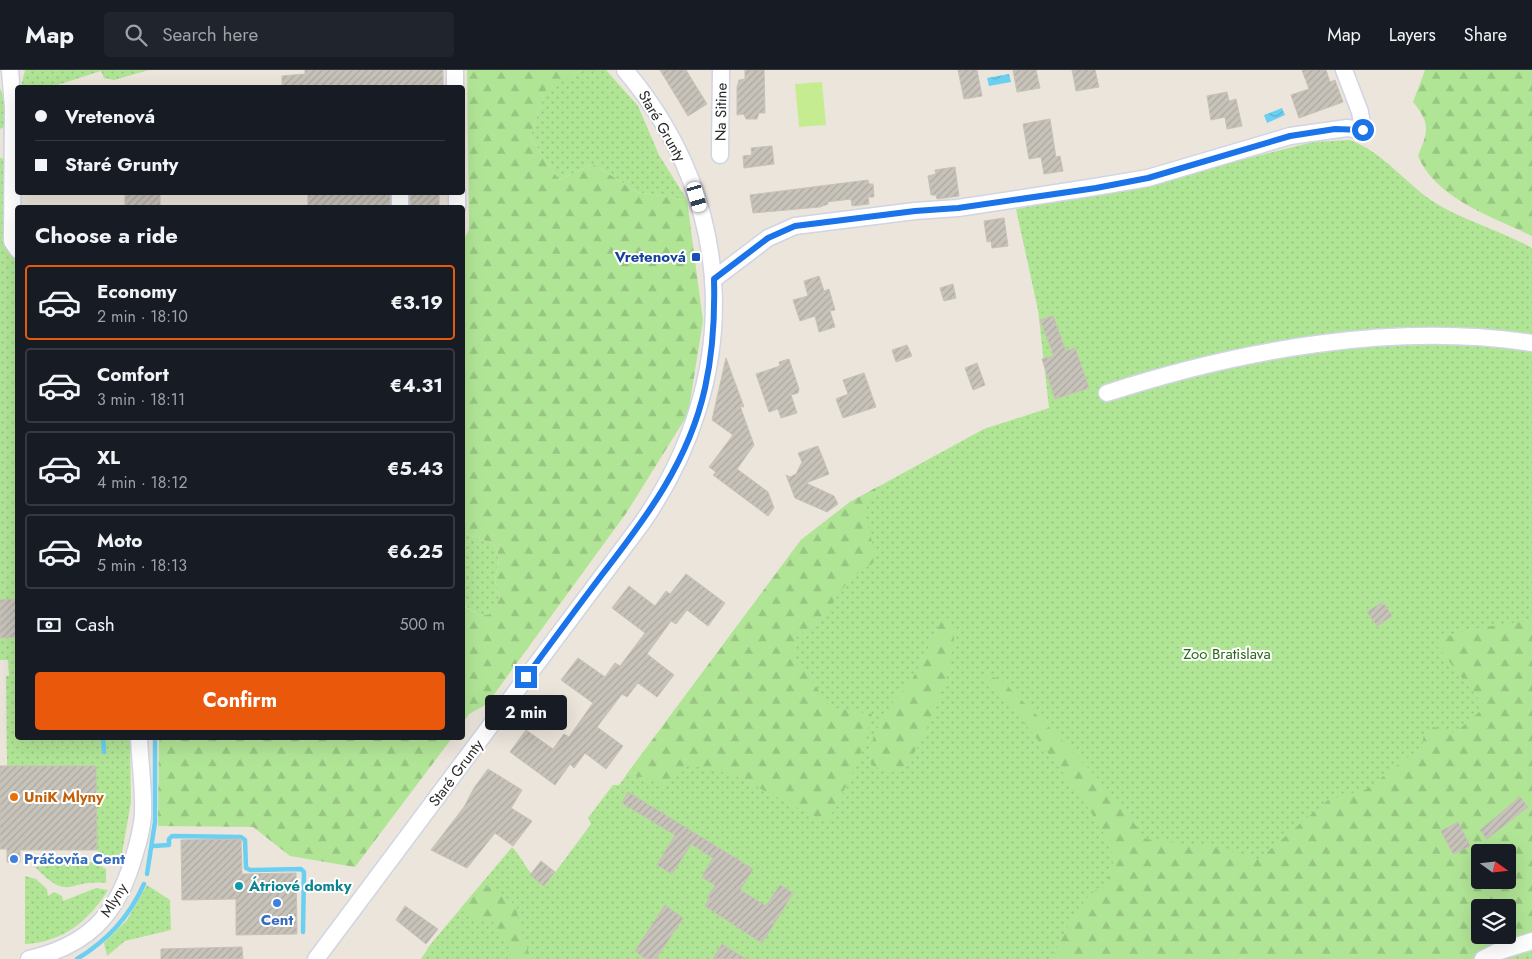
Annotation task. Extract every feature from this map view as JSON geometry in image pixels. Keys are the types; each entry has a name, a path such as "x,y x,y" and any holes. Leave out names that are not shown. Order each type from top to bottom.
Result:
{"street":[{"path":"10,70 6,135 15,233"},
{"path":"455,70 455,85"},
{"name":"Staré Grunty","path":"316,959 660,497 686,448 705,389 715,319 714,279 704,220 689,174 658,113 625,70"},
{"name":"Na Sitine","path":"720,155 721,70"},
{"path":"714,279 768,238 795,226 915,211 958,208 1096,188 1148,178 1290,136 1347,128 1363,130 1360,112 1344,70"},
{"path":"1108,393 1200,366 1334,343 1430,337 1475,338 1532,343"},
{"name":"Mlyny","path":"29,959 52,953 74,943 103,920 125,888 138,846 143,814 139,740"},
{"path":"1483,959 1532,941"}],"green space":[{"path":"25,70 149,70 114,80 104,78 101,71 57,85 21,85"},
{"path":"467,70 582,70 546,90 530,137 559,180 593,164 637,192 687,200 703,321 688,414 627,512 487,704 469,714 465,720 465,607 480,616 490,614 500,598 495,580 499,560 497,550 492,543 465,534 465,237 469,230"},
{"path":"582,70 606,70 638,106 659,155 687,200 637,192 593,164 559,180 530,137 546,89"},
{"path":"1425,70 1532,70 1532,236 1467,205 1438,184 1426,171 1418,156 1426,134 1425,122 1413,102"},
{"path":"822,82 826,125 799,127 795,84"},
{"path":"0,88 5,101 4,127 0,129"},
{"name":"Zoo Bratislava","path":"1350,140 1363,146 1385,161 1415,188 1437,204 1532,248 1532,959 421,959 430,945 512,847 534,877 545,886 591,824 588,818 613,785 619,785 801,540 850,502 984,429 1049,408 1038,310 1016,209 1111,192 1313,142"},
{"path":"0,158 6,159 5,239 15,254 15,599 0,600"},
{"path":"879,486 867,501 866,520 876,556 872,564 861,570 843,588 820,621 796,638 793,660 805,671 830,707 872,714 857,765 827,823 734,775 689,765 664,789 647,778 626,775 801,540 850,502"},
{"path":"465,534 492,543 497,550 499,560 495,580 500,598 491,614 480,616 465,606"},
{"path":"943,618 947,618 950,622 954,635 953,648 944,684 921,742 903,767 890,773 871,765 870,752 874,734 894,700 910,684"},
{"path":"1532,620 1532,936 1516,943 1516,899 1471,899 1471,944 1513,944 1476,959 1052,959 1078,909 1110,875 1113,861 1109,845 1080,796 1036,738 984,675 1000,679 1067,745 1111,793 1146,839 1220,848 1259,859 1328,800 1367,789 1422,746 1424,733 1433,727 1455,733 1485,707 1433,641 1472,629"},
{"path":"15,637 15,740 130,740 131,802 121,859 102,857 97,850 96,766 7,766 6,676 9,676 8,660 0,660 0,638"},
{"path":"159,740 450,740 355,867 290,856 253,827 158,826"},
{"path":"94,862 106,869 106,883 62,887 46,878 35,867"},
{"path":"25,876 36,879 47,889 48,896 54,892 62,896 63,901 96,888 108,890 101,901 74,928 51,939 25,944"},
{"path":"482,883 501,893 517,907 518,922 531,959 508,959 509,948 493,922 471,917 461,908"},
{"path":"147,885 170,900 171,930 125,941 107,956 104,943 127,920"}],"water":[{"path":"1009,74 1011,82 989,86 987,78"},
{"path":"1282,108 1285,115 1267,123 1264,115"}],"building":[{"path":"305,70 443,70 443,85 282,85 282,76 305,74"},
{"path":"660,70 686,70 707,104 688,116"},
{"path":"745,70 764,70 765,113 759,113 757,119 746,119 744,114 737,115 737,87 739,80 745,79"},
{"path":"958,70 977,70 982,96 964,99"},
{"path":"1013,70 1036,70 1040,88 1017,92"},
{"path":"1072,70 1095,70 1099,87 1076,91"},
{"path":"1302,70 1326,70 1330,82 1335,80 1343,102 1299,118 1291,95 1309,89"},
{"path":"1227,92 1229,101 1236,99 1242,126 1227,129 1225,117 1211,120 1207,96"},
{"path":"1050,119 1056,157 1060,156 1063,171 1044,174 1041,157 1029,159 1023,124"},
{"path":"772,146 774,164 744,168 743,156 752,155 751,148"},
{"path":"955,167 959,196 937,199 936,195 931,195 928,176 936,174 935,170"},
{"path":"868,180 869,184 873,184 874,197 868,197 869,204 852,206 851,199 827,202 828,204 820,207 753,213 750,195"},
{"path":"125,195 160,195 160,205 125,205"},
{"path":"308,195 390,195 390,205 308,205"},
{"path":"410,195 439,195 439,205 410,205"},
{"path":"1004,218 1008,246 992,248 991,241 987,242 984,221"},
{"path":"819,276 824,291 829,289 835,310 830,311 835,327 819,332 815,316 800,321 793,300 808,296 804,281"},
{"path":"953,284 956,298 944,301 940,288"},
{"path":"1053,316 1066,351 1075,348 1089,388 1055,399 1042,359 1054,356 1040,320"},
{"path":"907,345 912,356 896,362 892,350"},
{"path":"726,358 744,407 740,406 754,445 737,469 768,492 774,508 768,516 713,475 716,472 709,467 733,435 712,420"},
{"path":"789,359 799,389 798,393 791,395 797,413 781,418 778,409 769,412 756,374 780,366 779,362"},
{"path":"977,363 985,385 973,390 965,368"},
{"path":"864,373 876,407 843,418 836,399 848,394 843,380"},
{"path":"818,446 829,474 806,483 834,496 838,504 827,512 795,498 786,475 790,477 796,474 802,462 798,453"},
{"path":"686,574 725,603 708,626 687,610 676,624 671,621 647,654 674,675 657,697 638,683 627,697 622,694 597,727 623,746 606,769 585,753 574,768 570,764 555,785 510,752 526,730 553,749 564,734 569,737 593,703 561,680 578,658 605,677 615,663 620,666 645,633 612,608 629,586 655,606 666,591 670,594"},
{"path":"15,599 15,637 0,638 0,600"},
{"path":"1383,602 1392,616 1377,626 1367,612"},
{"path":"0,766 96,766 97,850 20,850 20,862 7,862 7,849 0,849"},
{"path":"488,769 522,790 511,808 532,821 513,846 495,833 467,868 431,850 464,807 474,788"},
{"path":"628,792 753,869 740,890 766,906 780,885 793,893 762,943 705,906 715,885 702,877 713,858 691,844 672,874 657,865 675,835 622,803"},
{"path":"1520,797 1528,807 1487,839 1480,830"},
{"path":"1458,822 1470,846 1453,854 1441,831"},
{"name":"Átriové domky","path":"241,839 242,874 296,873 297,934 236,935 236,899 182,900 181,840"},
{"path":"541,861 555,872 544,886 530,875"},
{"path":"665,905 683,918 656,959 646,959 635,951"},
{"path":"405,906 438,929 426,944 396,920"},
{"path":"722,944 746,959 713,959"},
{"path":"242,947 243,959 161,959 161,949"}],"waterway":[{"path":"103,740 104,752"},
{"path":"147,874 155,822 155,740"},
{"path":"153,846 169,845 169,839 172,836 241,837 245,840 246,868 250,870 301,869 304,872 303,932"},
{"path":"77,959 117,927 132,907 144,884"}],"place":[{"name":"Vretenová","path":"696,257"},
{"name":"UniK Mlyny","path":"14,797"},
{"name":"Práčovňa Cent","path":"14,859"},
{"name":"Átriové domky","path":"239,886"},
{"name":"Cent","path":"277,903"}],"route":[{"path":"526,677 642,523 674,473 686,448 705,389 715,319 714,279 768,238 781,230 795,226 915,211 958,208 1096,188 1148,178 1290,136 1322,130 1347,128 1363,130"}]}
